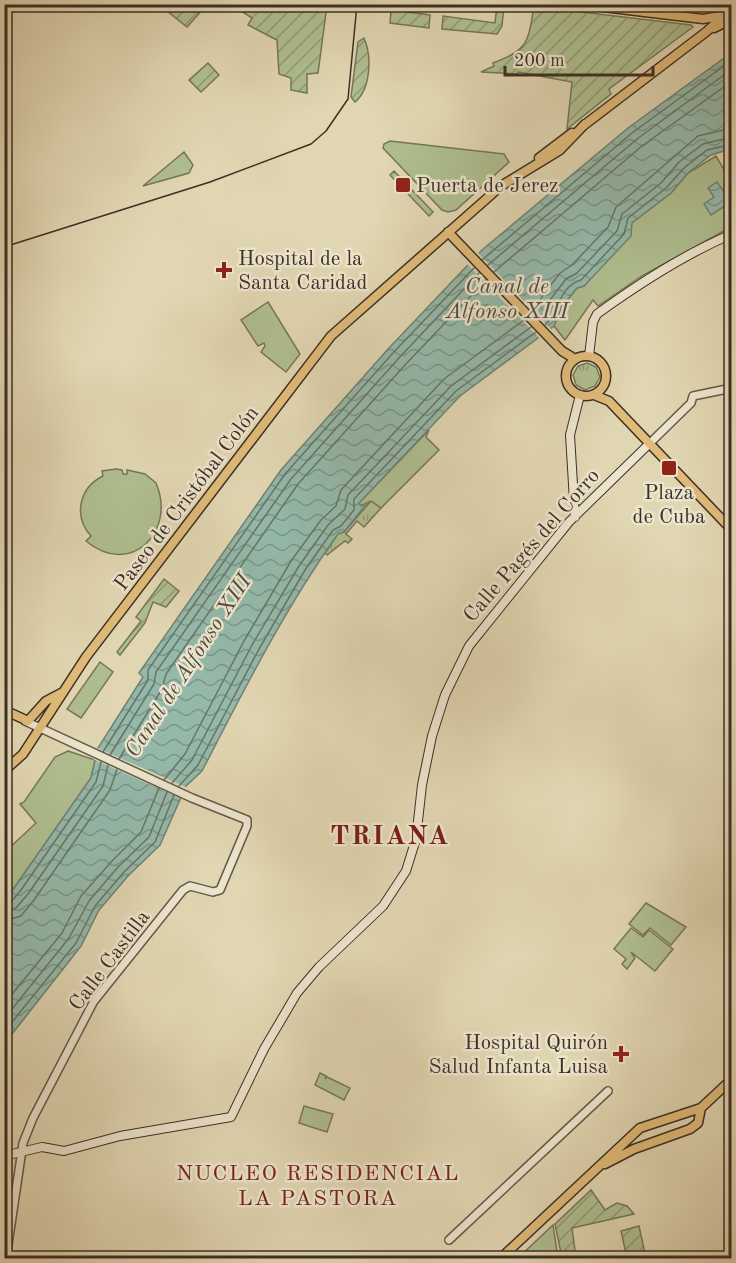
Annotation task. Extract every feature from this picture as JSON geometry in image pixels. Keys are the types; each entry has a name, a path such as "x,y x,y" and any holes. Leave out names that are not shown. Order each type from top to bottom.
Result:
{"main road":[{"path":"578,4 703,19 727,17 732,9"},
{"name":"Paseo de Cristóbal Colón","path":"4,771 23,754 86,657 326,343 371,299 501,186 560,150 585,124 727,17"},
{"path":"703,19 706,32"},
{"path":"448,232 572,362"},
{"path":"589,356 593,322 597,314 644,280 699,248 732,234"},
{"path":"609,401 604,367 598,360 589,356 572,362 566,372 568,385 580,395 594,395 609,401 732,530"},
{"path":"594,395 605,383"},
{"path":"575,517 570,435 580,395"},
{"name":"Calle Pagés del Corro","path":"22,1150 42,1147 64,1151 120,1136 231,1117 264,1049 297,993 319,967 383,906 406,871 416,839 422,785 432,736 445,695 467,649 543,552 649,444"},
{"path":"4,710 25,721 30,719 46,701 63,691"},
{"path":"501,1258 640,1128 701,1108 732,1079"},
{"path":"595,1171 645,1145 695,1126 701,1108"},
{"path":"4,1156 22,1150"}],"street":[{"path":"649,444 691,403 693,396 732,388"},
{"path":"25,721 40,728"},
{"name":"Calle Castilla","path":"6,1258 22,1150 33,1118 94,1001 183,890 194,886 218,892 247,820 192,798 40,728"},
{"path":"449,1240 608,1091"}],"green space":[{"path":"173,5 198,5 203,9 187,27 167,11"},
{"path":"232,5 327,5 318,73 307,74 307,93 291,90 291,78 279,74 277,40 248,25 252,18"},
{"path":"497,5 504,5 502,26 497,34 442,29 443,16 495,23"},
{"path":"539,7 693,27 609,89 611,94 567,129 572,82 518,72 518,74 481,72 494,66 493,63 512,55 523,46 529,33 533,12"},
{"path":"391,10 430,15 429,28 390,23"},
{"path":"364,38 369,63 367,81 355,102 351,97 358,42"},
{"path":"208,63 219,75 201,92 189,80"},
{"path":"390,141 504,154 509,162 456,210 448,212 442,210 383,148 384,144"},
{"path":"184,152 193,165 189,173 143,186"},
{"path":"716,156 731,182 731,227 642,276 598,306 593,300 565,340 554,326 561,308 577,288 584,286 631,223 671,193 688,173"},
{"path":"394,171 433,212 429,216 390,175"},
{"path":"268,302 300,354 286,372 261,352 265,346 264,343 258,346 241,320"},
{"path":"587,363 596,367 600,377 595,386 585,390 576,385 573,375 578,366"},
{"path":"429,430 426,437 439,450 381,508 371,501 360,506 358,504"},
{"path":"122,470 123,474 127,474 127,470 145,474 156,483 161,501 160,518 155,533 133,552 118,554 103,551 86,541 91,536 85,528 81,511 84,495 95,481 103,476 102,471"},
{"path":"371,501 381,508 364,527 357,521 346,534 352,539 348,543 345,541 327,555 325,553 338,533 344,532"},
{"path":"164,579 179,591 166,607 153,602 145,623 120,655 117,652 141,621 136,617"},
{"path":"100,662 113,672 81,718 67,709"},
{"path":"68,751 95,760 91,778 5,901 5,852 36,823 20,804 24,802 55,757"},
{"path":"646,903 686,927 671,945 650,928 643,935 629,924"},
{"path":"631,928 643,937 649,930 673,949 655,971 631,952 635,958 627,969 622,964 626,959 614,949"},
{"path":"320,1073 326,1076 325,1079 327,1077 350,1088 344,1100 315,1085"},
{"path":"304,1106 333,1114 327,1132 299,1123"},
{"path":"591,1190 605,1210 617,1203 627,1206 634,1214 572,1228 576,1258 562,1258 555,1224"},
{"path":"553,1225 558,1258 518,1258"},
{"path":"639,1226 646,1258 627,1258 621,1231"}],"water":[{"name":"Canal de Alfonso XIII","path":"731,53 731,149 711,155 688,173 671,193 632,223 631,236 584,286 577,288 561,308 554,326 460,396 359,503 361,506 367,503 344,532 338,534 300,591 202,771 186,786 160,845 128,876 99,910 81,946 5,1043 5,901 91,778 98,748 143,677 139,673 281,470 388,349 482,250 628,128"},
{"path":"717,182 731,202 711,215 704,204 714,197 708,188"}],"pier":[{"path":"479,251 479,254 553,331 541,340 466,263"},
{"path":"95,747 188,788 182,799 93,759"}],"tram line":[{"path":"4,247 210,182 311,144 326,131 348,99 357,4"}],"place":[{"name":"Puerta de Jerez","path":"403,185"},
{"name":"Hospital de la Santa Caridad","path":"224,270"},
{"name":"Plaza de Cuba","path":"669,468"},
{"name":"Hospital Quirón Salud Infanta Luisa","path":"621,1054"}],"district":[{"name":"TRIANA","path":"390,835"},
{"name":"NUCLEO RESIDENCIAL LA PASTORA","path":"318,1184"}]}
